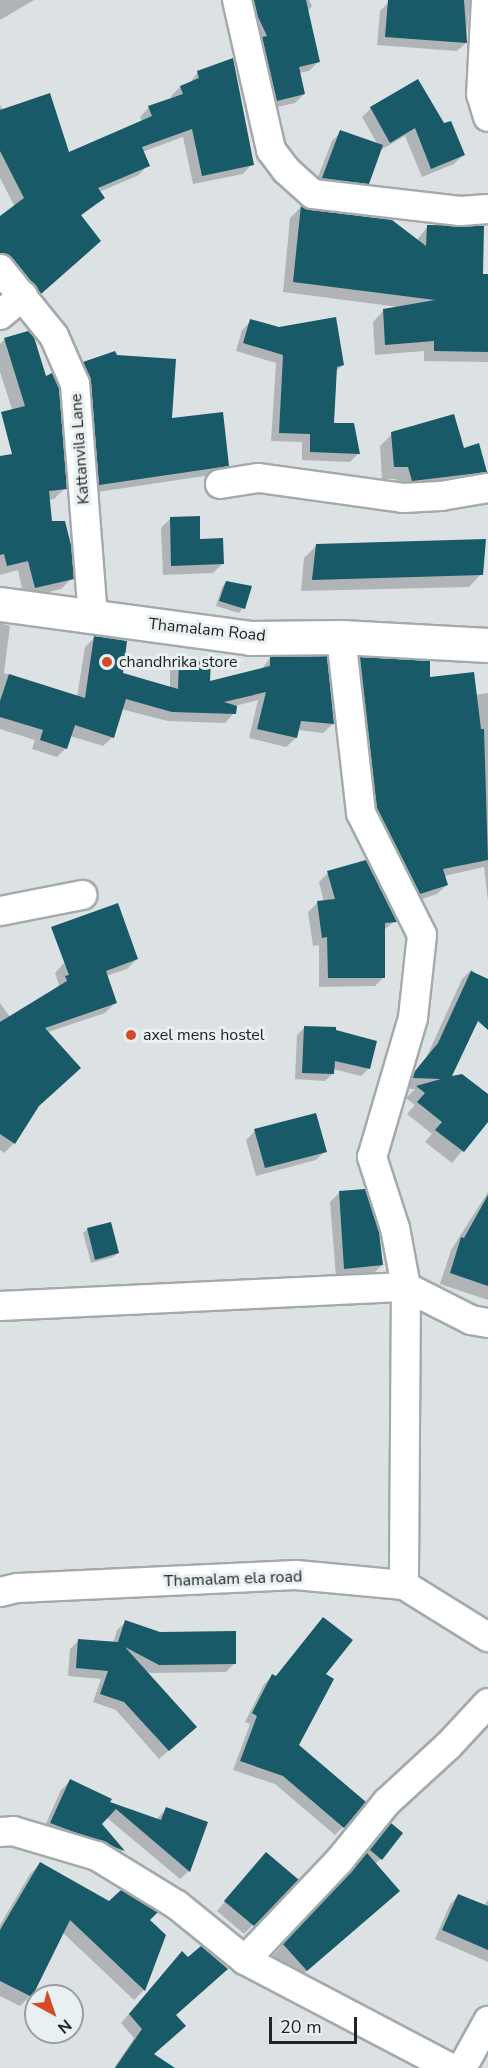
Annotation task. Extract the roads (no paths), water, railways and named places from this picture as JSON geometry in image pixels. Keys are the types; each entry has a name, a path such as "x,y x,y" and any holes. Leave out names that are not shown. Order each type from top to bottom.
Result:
{"street":[{"path":"237,0 271,150 286,170 313,194 460,211 488,209"},
{"path":"486,0 481,94 488,117"},
{"name":"Kattanvila Lane","path":"0,269 54,336 75,384 93,616"},
{"path":"0,315 23,296"},
{"path":"220,484 259,478 403,498 441,496 488,488"},
{"name":"Thamalam Road","path":"0,604 250,638 341,637 487,651"},
{"path":"341,637 361,813 422,935 413,1018 372,1157 395,1228 406,1287 404,1586"},
{"path":"0,911 82,895"},
{"path":"0,1306 406,1287 471,1320 488,1323"},
{"name":"Thamalam ela road","path":"0,1592 18,1588 296,1575 404,1586 488,1637"},
{"path":"245,1960 339,1861 387,1802 449,1745 488,1703"},
{"path":"0,1832 13,1831 97,1856 177,1905 245,1960 451,2068"},
{"path":"462,2068 488,2021"}],"place":[{"name":"chandhrika store","path":"107,662"},
{"name":"axel mens hostel","path":"131,1035"}]}
